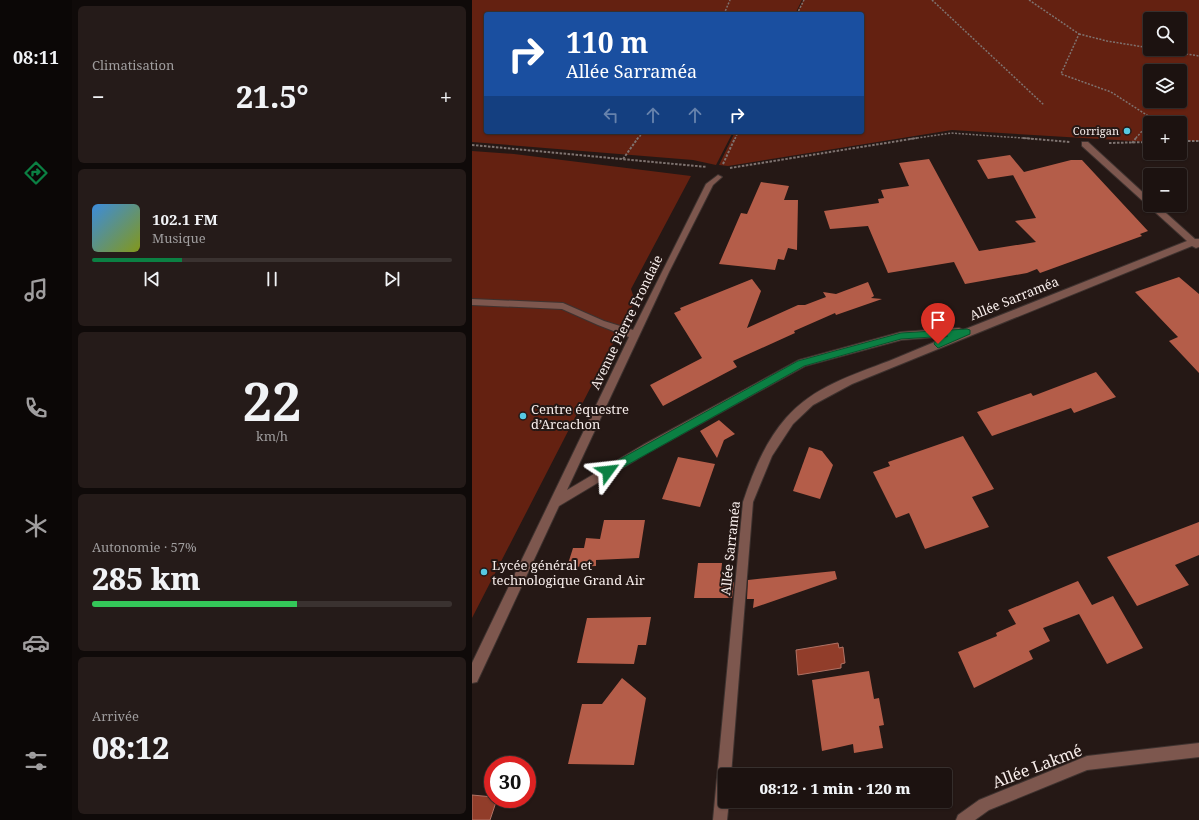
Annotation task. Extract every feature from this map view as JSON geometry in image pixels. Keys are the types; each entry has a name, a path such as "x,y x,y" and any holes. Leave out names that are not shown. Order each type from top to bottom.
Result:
{"street":[{"path":"1085,144 1143,197"},
{"name":"Avenue Pierre Frondaie","path":"472,677 635,335 710,184 720,173"},
{"path":"1160,212 1197,244"},
{"name":"Allée Sarraméa","path":"720,820 748,502 762,462 776,438 795,416 821,394 967,332 1197,244"},
{"path":"472,302 563,306 601,323 635,335"},
{"path":"556,502 647,448 802,363 901,336 967,332"},
{"name":"Allée Lakmé","path":"963,820 984,805 1087,763 1199,750"}],"path":[{"path":"725,12 730,0"},
{"path":"798,12 804,0"},
{"path":"932,0 1044,104"},
{"path":"1029,0 1079,34 1107,41 1143,47"},
{"path":"1079,34 1061,74 1111,92 1153,119 1131,144"},
{"path":"1187,54 1199,56"},
{"path":"730,168 951,133 1075,142"},
{"path":"623,159 632,145 642,134"},
{"path":"720,173 725,157 737,134"},
{"path":"1187,141 1199,141"},
{"path":"1104,143 1143,143"},
{"path":"472,144 707,168"}],"shaded area":[{"path":"472,0 802,0 796,12 484,12 484,134 732,134 716,165 693,160 472,142"},
{"path":"803,0 1199,0 1199,141 1187,141 1187,116 1143,116 1143,142 952,130 728,166 719,165 734,134 864,134 864,12 797,12"},
{"name":"Centre équestre d’Arcachon","path":"472,151 514,154 691,176 631,289 635,301 472,618"},
{"path":"838,643 839,648 843,647 845,663 841,664 841,668 798,675 796,650"},
{"path":"472,795 484,796 484,808 494,808 490,820 472,820"}],"building":[{"path":"1010,155 1024,172 1071,160 1082,160 1148,231 1140,234 1142,236 1040,273 1037,269 1027,273 965,284 954,262 888,273 868,226 830,229 824,211 879,203 878,199 884,198 881,190 909,186 899,163 929,159 979,251 1036,242 1015,221 1036,218 1013,175 988,179 977,160"},
{"path":"761,182 789,186 784,200 798,200 797,250 788,248 784,260 778,259 775,270 719,264 741,213 747,214"},
{"path":"1179,277 1199,294 1199,373 1169,341 1178,337 1135,292"},
{"path":"752,279 761,291 747,328 798,305 805,305 826,297 823,292 836,294 868,282 874,296 871,298 882,299 836,315 835,313 794,331 795,333 733,361 737,367 663,406 650,385 702,358 674,313 681,310 680,308"},
{"path":"1096,372 1116,397 1074,413 1071,408 992,436 977,412 1031,393 1033,396"},
{"path":"719,420 735,434 724,440 717,458 700,431"},
{"path":"963,436 994,489 972,497 989,527 925,549 909,513 896,518 873,472 890,466 888,462"},
{"path":"809,447 822,451 833,465 820,499 793,491"},
{"path":"678,457 715,464 700,507 662,499"},
{"path":"604,520 645,520 639,558 596,560 596,566 567,567 573,548 584,548 586,538 600,539"},
{"path":"1199,522 1199,555 1175,565 1189,585 1137,606 1107,557"},
{"path":"698,563 722,563 720,583 734,582 732,598 694,598"},
{"path":"835,571 837,579 753,608 754,599 747,599 748,580"},
{"path":"1078,581 1092,605 1113,596 1143,648 1107,664 1079,614 1043,628 1050,641 1029,651 1033,659 974,688 958,652 997,636 996,633 1016,624 1008,610"},
{"path":"651,617 646,645 638,645 634,664 577,663 587,618"},
{"path":"869,671 874,699 879,698 884,725 879,726 883,748 854,753 853,744 822,751 812,680"},
{"path":"622,678 646,698 634,765 568,764 582,704 602,704"}],"place":[{"name":"Corrigan","path":"1127,131"},
{"name":"Centre équestre d’Arcachon","path":"523,416"},
{"name":"Lycée général et technologique Grand Air","path":"484,572"}],"route":[{"path":"608,471 802,363 901,336 967,332 938,344"}]}
